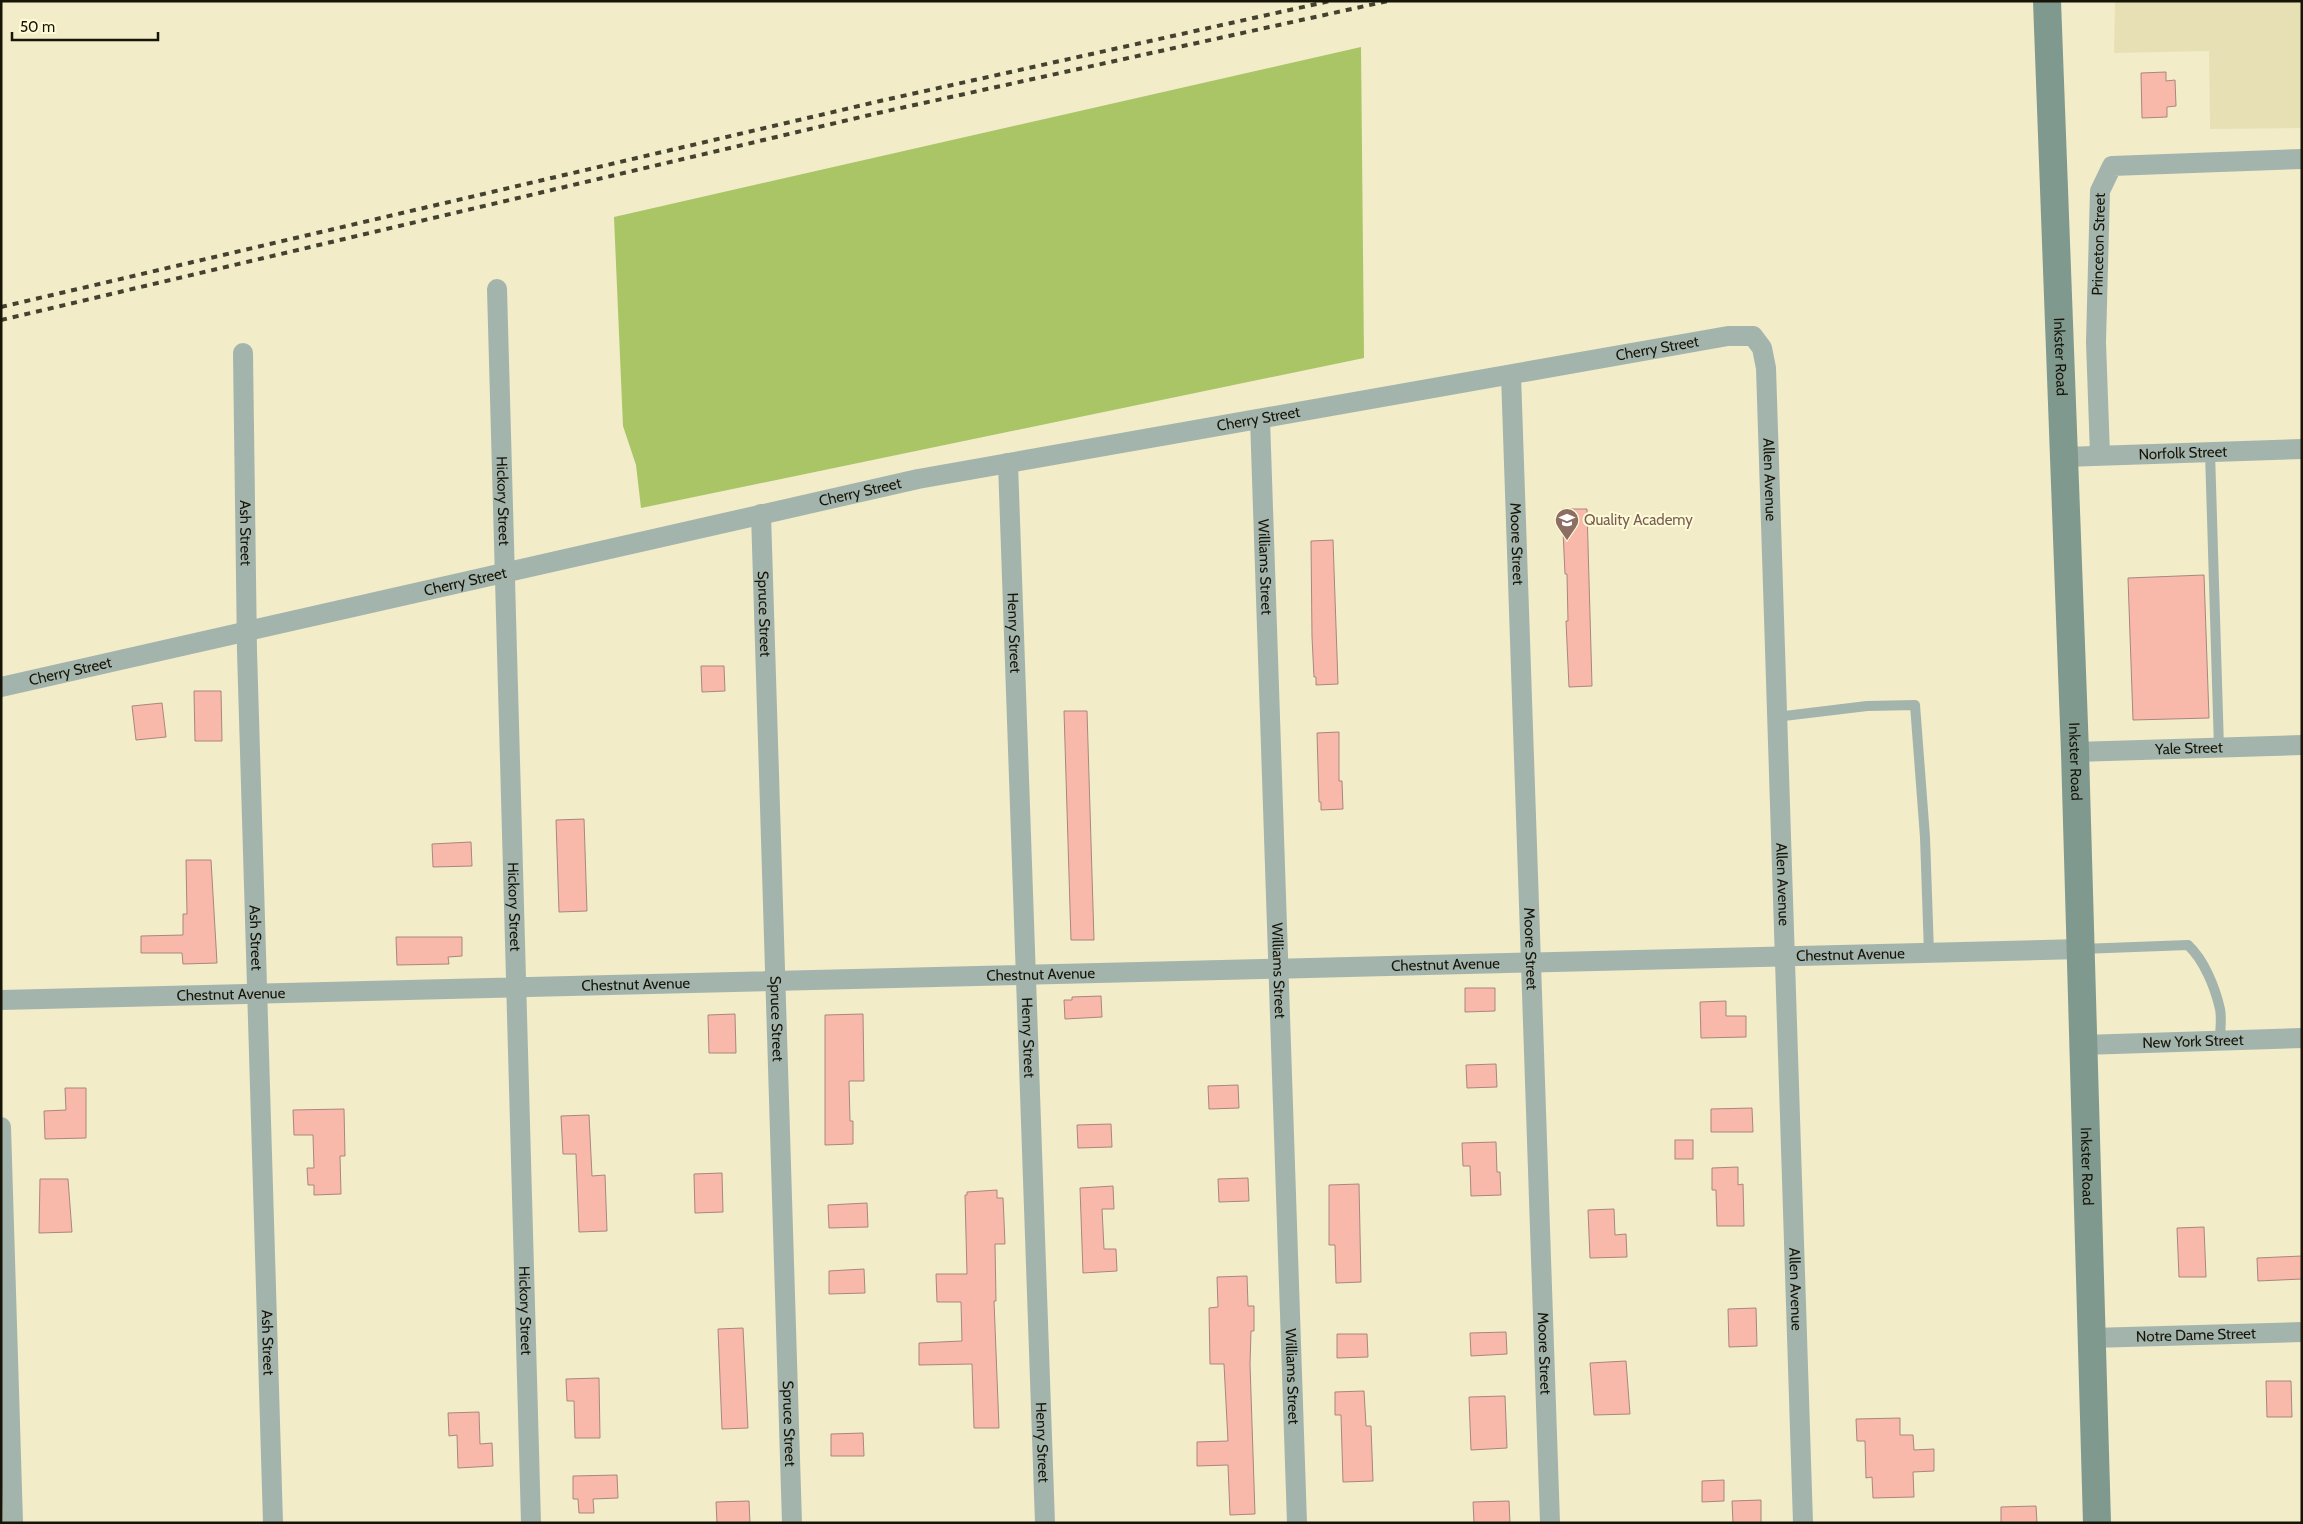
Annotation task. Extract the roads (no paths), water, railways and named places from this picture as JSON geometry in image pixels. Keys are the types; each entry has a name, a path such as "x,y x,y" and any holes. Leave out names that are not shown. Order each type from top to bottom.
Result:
{"main road":[{"name":"Inkster Road","path":"2047,1 2075,752 2097,1523"}],"street":[{"name":"Princeton Street","path":"2100,455 2096,342 2100,191 2112,166 2302,160"},
{"name":"Hickory Street","path":"497,289 531,1523"},
{"name":"Cherry Street","path":"1,686 918,479 1728,336"},
{"name":"Allen Avenue","path":"1728,336 1753,336 1762,348 1766,368 1803,1523"},
{"name":"Ash Street","path":"243,353 247,631 273,1523"},
{"name":"Moore Street","path":"1511,375 1550,1523"},
{"name":"Williams Street","path":"1260,419 1297,1523"},
{"name":"Norfolk Street","path":"2064,457 2302,449"},
{"name":"Henry Street","path":"1008,463 1045,1523"},
{"name":"Spruce Street","path":"761,514 792,1523"},
{"name":"Yale Street","path":"2075,752 2302,745"},
{"name":"Chestnut Avenue","path":"1,1000 2081,949"},
{"name":"New York Street","path":"2084,1045 2302,1038"},
{"path":"1,1127 13,1523"},
{"name":"Notre Dame Street","path":"2091,1338 2302,1332"}],"lane":[{"path":"2210,452 2219,748"},
{"path":"1776,716 1867,706 1915,706 1925,837 1929,953"},
{"path":"2081,949 2188,945 2199,955 2220,1010 2220,1040"}],"railway":[{"path":"1,307 880,101 1330,1"},
{"path":"1,320 878,113 1388,1"}],"place":[{"name":"Quality Academy","path":"1567,541"}]}
